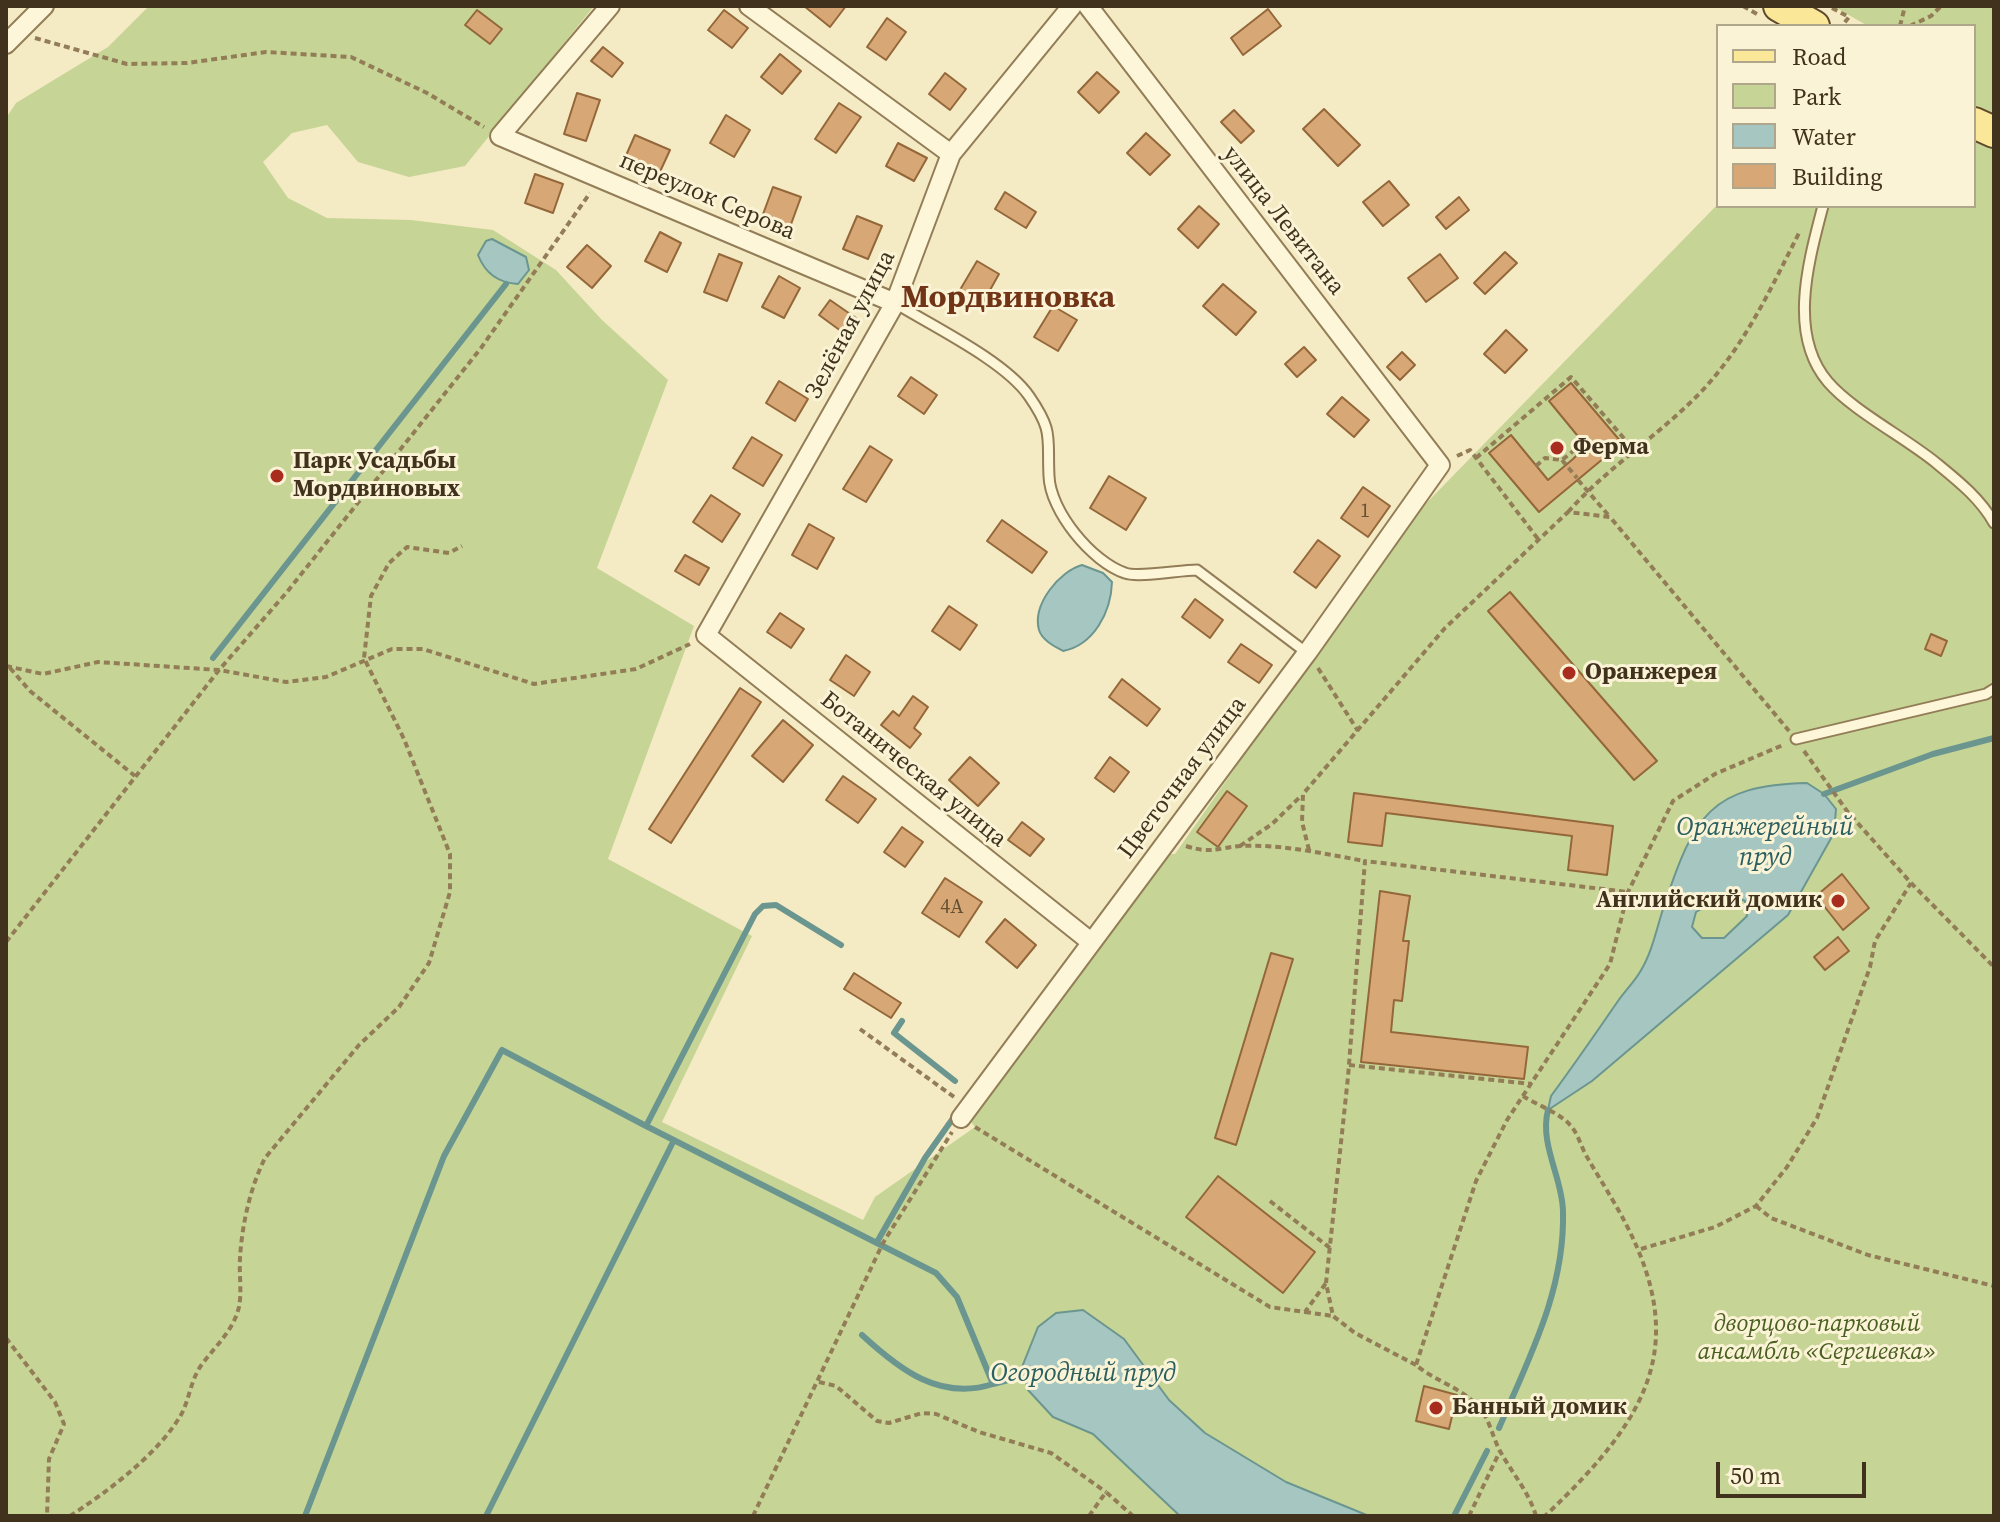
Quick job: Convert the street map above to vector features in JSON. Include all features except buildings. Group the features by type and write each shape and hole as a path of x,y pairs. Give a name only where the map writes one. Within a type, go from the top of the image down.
{"main road":[{"path":"1779,6 1810,24"}],"street":[{"path":"13,39 44,6"},
{"path":"500,136 610,6"},
{"path":"749,6 951,154"},
{"name":"Зелёная улица","path":"706,635 895,303 951,154 1072,6"},
{"name":"улица Левитана","path":"1088,6 1440,465"},
{"name":"переулок Серова","path":"500,136 895,303"},
{"name":"Цветочная улица","path":"965,1113 1309,655 1440,465"},
{"name":"Ботаническая улица","path":"706,635 1091,942"}],"lane":[{"path":"1823,208 1808,270 1805,304 1808,346 1828,382 1958,481 1987,510 1994,523"},
{"path":"895,303 987,359 1027,393 1047,426 1051,454 1048,478 1058,507 1082,545 1126,574 1197,570 1309,655"},
{"path":"1796,739 1986,694 1994,689"}],"path":[{"path":"1829,6 1849,17 1844,24"},
{"path":"1914,24 1931,16 1941,6"},
{"path":"13,39 127,64 187,63 266,52 351,57 427,93 500,136"},
{"path":"6,942 219,670 287,592 481,348 600,178"},
{"path":"1240,846 1272,824 1303,794 1445,628 1568,512 1587,490 1695,398 1736,352 1802,228"},
{"path":"1476,458 1571,377 1634,450"},
{"path":"1562,460 1577,448 1575,441 1580,438"},
{"path":"1440,465 1470,450 1538,540"},
{"path":"1536,466 1545,458 1562,460 1796,739 1847,811 1911,883 1994,967"},
{"path":"1568,512 1610,517"},
{"path":"70,1516 108,1492 162,1439 182,1413 202,1364 232,1327 240,1304 240,1255 255,1179 265,1158 359,1045 399,1007 435,949 450,892 450,854 404,739 364,658 371,596 389,563 407,547 449,553 462,546"},
{"path":"8,667 43,674 98,662 219,670 286,682 326,677 364,658 392,649 423,649 534,684 595,678 636,669 706,635"},
{"path":"1309,655 1358,731"},
{"path":"8,667 30,691 135,776"},
{"path":"1416,1365 1476,1181 1523,1096 1610,964 1628,892 1673,801 1715,774 1796,739"},
{"path":"1303,794 1302,822 1309,850"},
{"path":"1168,840 1208,853 1240,846 1309,850 1365,861 1628,892"},
{"path":"1333,1316 1326,1283 1349,1065 1365,861"},
{"path":"1641,1249 1715,1227 1756,1206 1787,1167 1817,1118 1870,967 1875,941 1911,883"},
{"path":"860,1029 965,1113 1270,1307 1333,1316 1355,1333 1416,1365 1434,1380 1459,1391 1482,1411 1500,1451 1532,1501 1536,1516"},
{"path":"1349,1065 1532,1084"},
{"path":"1523,1096 1570,1124 1641,1249 1656,1316 1657,1348 1649,1381 1625,1426 1583,1480 1545,1516"},
{"path":"753,1516 882,1246 965,1113"},
{"path":"1270,1201 1330,1248"},
{"path":"1756,1206 1771,1218 1868,1255 1994,1286"},
{"path":"1305,1312 1326,1283"},
{"path":"6,1338 55,1402 64,1424 49,1459 47,1516"},
{"path":"819,1382 836,1386 877,1421 889,1423 922,1413 936,1414 979,1432 1051,1453 1106,1492 1133,1516"},
{"path":"1469,1516 1500,1451"},
{"path":"1089,1516 1106,1492"}],"green space":[{"name":"дворцово-парковый ансамбль «Сергиевка»","path":"149,6 594,6 465,166 409,177 358,162 327,125 292,133 263,162 288,198 327,218 411,220 493,230 556,270 602,320 668,380 597,568 694,626 608,859 752,936 662,1122 863,1220 875,1197 975,1127 971,1122 1170,854 1175,854 1405,525 1716,206 1976,208 1976,24 1864,24 1833,6 1994,6 1994,1516 6,1516 6,118 16,103 108,47"}],"water":[{"path":"492,239 526,257 529,270 518,284 494,276 481,261 478,255 486,241"},
{"path":"1082,565 1103,573 1112,582 1111,593 1099,626 1084,642 1063,651 1041,634 1038,620 1040,610 1057,581"},
{"name":"Оранжерейный пруд","path":"1807,783 1824,794 1836,809 1834,833 1788,915 1592,1081 1548,1110 1551,1096 1638,976 1652,947 1675,873 1697,827 1711,811 1728,799 1748,790","holes":["1728,894 1745,901 1747,916 1724,938 1702,938 1692,927 1696,912"]},
{"name":"Огородный пруд","path":"1083,1310 1124,1339 1169,1400 1205,1433 1286,1482 1369,1516 1180,1516 1093,1434 1053,1417 1028,1390 1022,1367 1038,1327 1056,1313"}],"waterway":[{"path":"213,658 506,284"},
{"path":"1824,794 1933,754 1994,738"},
{"path":"841,945 776,905 763,906 755,914 646,1126 936,1273 957,1297 993,1384 1024,1376"},
{"path":"902,1021 894,1033 955,1081"},
{"path":"305,1516 444,1156 502,1050 646,1126"},
{"path":"1499,1428 1543,1323 1558,1269 1563,1212 1547,1136 1548,1110"},
{"path":"877,1242 925,1158 956,1114"},
{"path":"486,1516 674,1140"},
{"path":"862,1335 906,1370 938,1385 974,1388 993,1384"},
{"path":"1454,1516 1487,1451"}],"place":[{"name":"Ферма","path":"1557,448"},
{"name":"Парк Усадьбы Мордвиновых","path":"277,476"},
{"name":"Оранжерея","path":"1569,673"},
{"name":"Английский домик","path":"1838,901"},
{"name":"Банный домик","path":"1436,1408"}],"district":[{"name":"Мордвиновка","path":"1008,299"}]}
